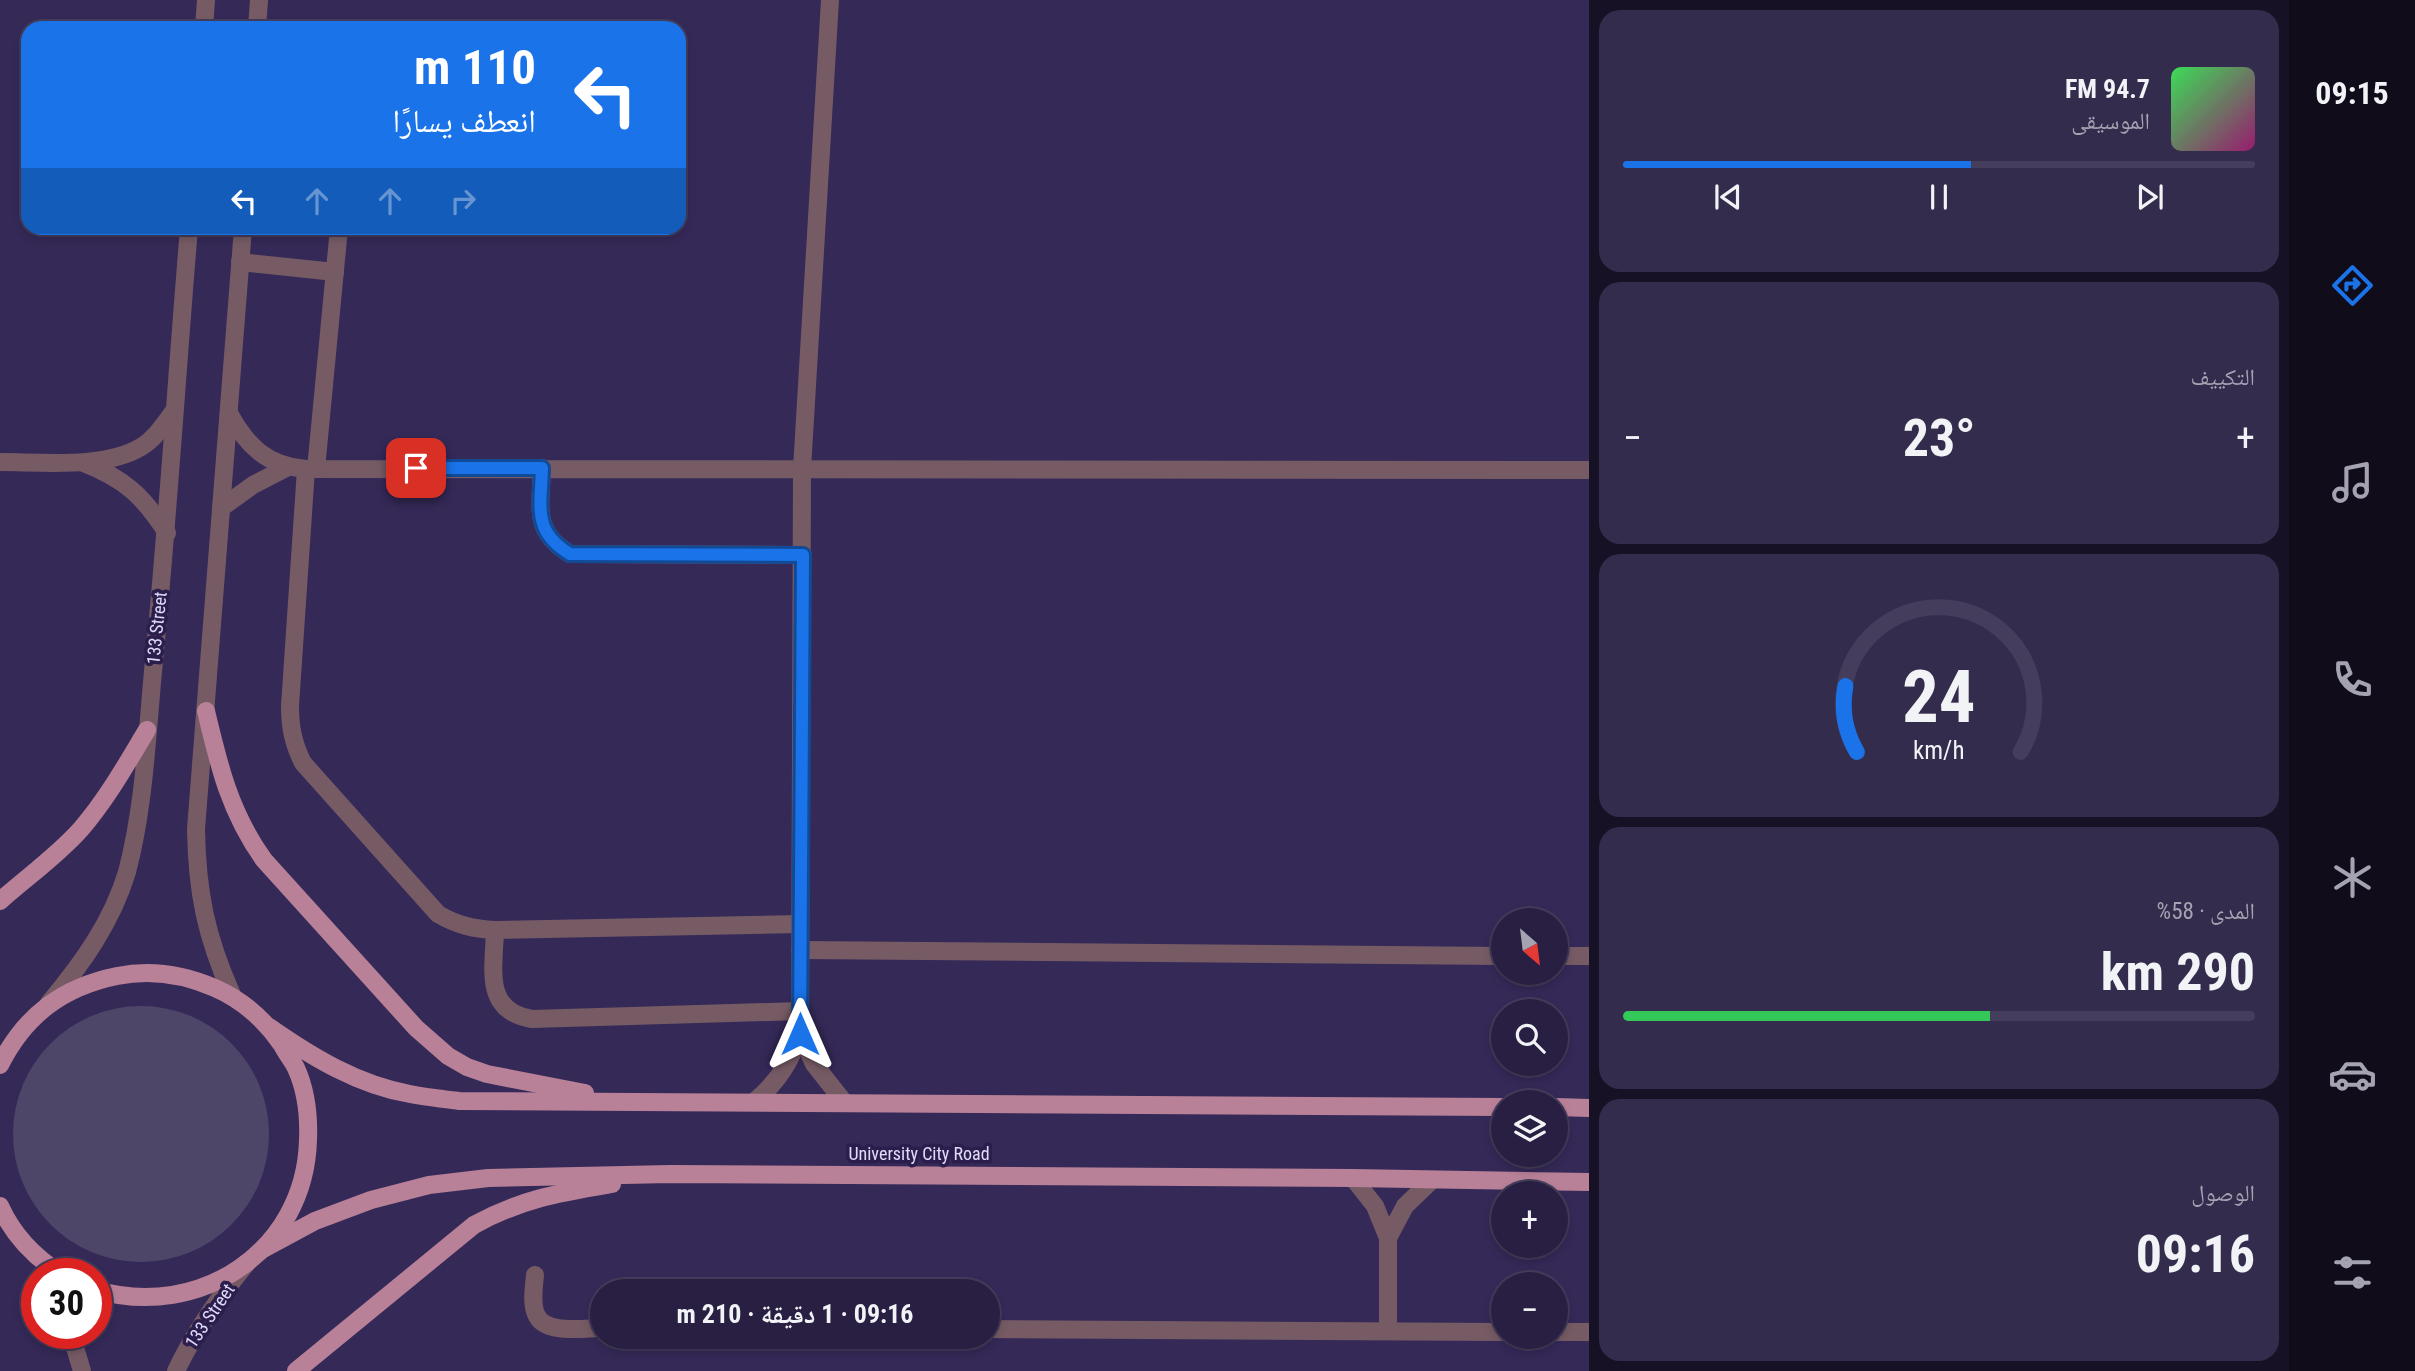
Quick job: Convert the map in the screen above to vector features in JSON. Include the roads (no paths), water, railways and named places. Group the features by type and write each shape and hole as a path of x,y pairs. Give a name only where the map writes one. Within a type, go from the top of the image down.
{"main road":[{"path":"206,710 221,773 238,819 250,840 273,870 431,1043 467,1067 486,1074 627,1101"},
{"path":"0,901 81,829 109,792 147,730"},
{"path":"0,1065 6,1043 47,1005 90,981 138,971 187,976 232,995 270,1027 312,1056 346,1073 408,1094 459,1101 1491,1107"},
{"path":"112,1294 166,1297 209,1286 248,1263 263,1249 292,1210 308,1164 309,1115 296,1068 270,1027"},
{"path":"1568,1107 1589,1108"},
{"path":"296,1371 474,1225 525,1201 670,1174"},
{"name":"University City Road","path":"263,1249 315,1222 371,1200 429,1185 488,1178 670,1174 1589,1182"},
{"path":"0,1206 4,1223 35,1258"}],"street":[{"path":"204,21 206,0"},
{"path":"258,21 260,0"},
{"path":"755,1101 768,1091 784,1070 800,1034 802,468 830,0"},
{"name":"133 Street","path":"47,1005 81,965 107,921 126,873 137,823 167,533 187,235"},
{"path":"232,995 212,946 203,915 197,872 196,829 242,235"},
{"path":"338,235 335,272 303,468 290,706 294,745 303,763 438,914 456,924 495,930 800,924"},
{"path":"240,262 335,272"},
{"path":"0,462 81,462 112,458 139,448 151,440 174,411"},
{"path":"229,413 252,447 269,459 303,468 1589,470"},
{"path":"81,462 108,472 124,482 151,508 167,533"},
{"path":"221,508 253,485 303,468"},
{"path":"542,468 543,527 553,544 570,554 803,555"},
{"path":"495,930 496,996 504,1009 517,1017 532,1019 800,1011"},
{"path":"800,950 1491,956"},
{"path":"1568,956 1589,957"},
{"path":"800,1034 814,1064 844,1102"},
{"path":"1353,1178 1375,1206 1388,1238 1388,1331"},
{"path":"1388,1238 1405,1206 1432,1180"},
{"name":"133 Street","path":"176,1371 189,1344 216,1302 248,1263"},
{"path":"535,1275 534,1302 539,1320 547,1326 557,1328 590,1328"},
{"path":"1000,1329 1491,1332"},
{"path":"1568,1332 1589,1332"},
{"path":"75,1349 82,1371"}]}
